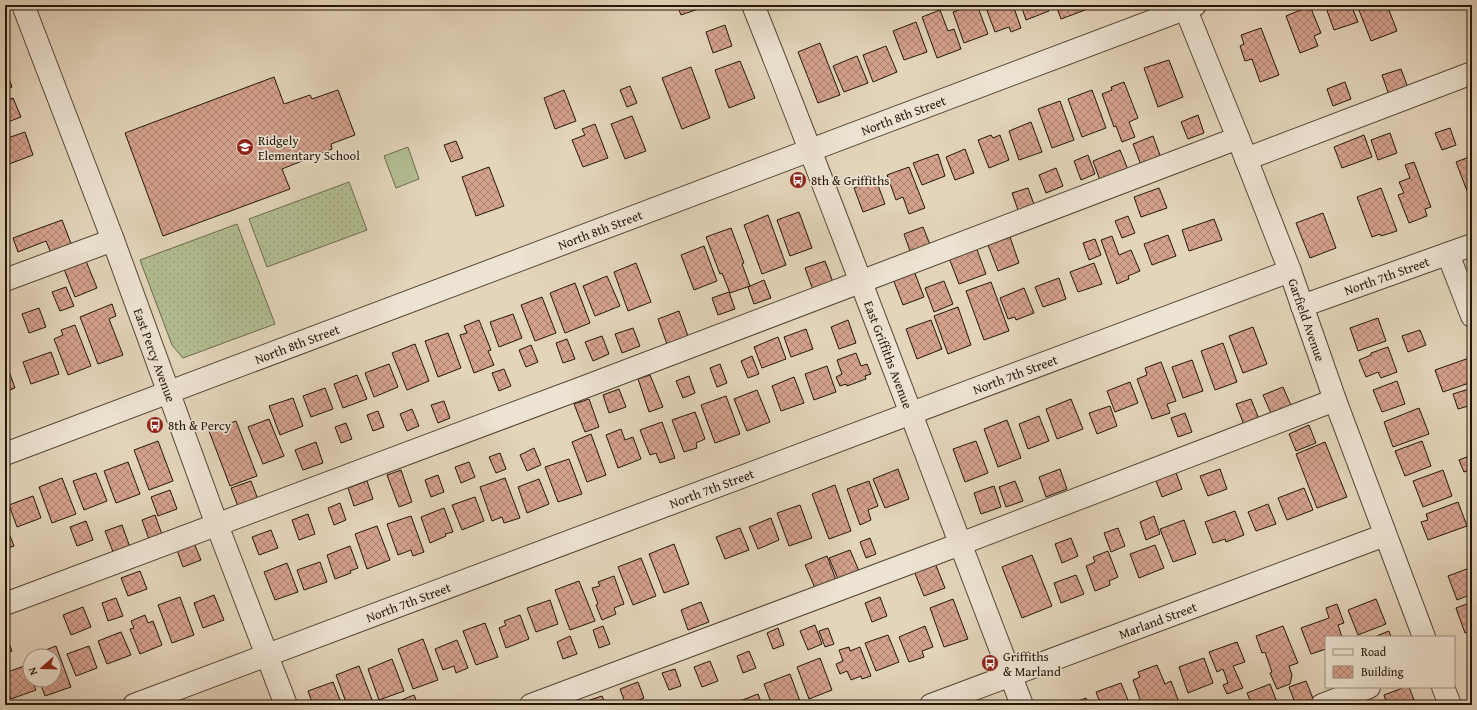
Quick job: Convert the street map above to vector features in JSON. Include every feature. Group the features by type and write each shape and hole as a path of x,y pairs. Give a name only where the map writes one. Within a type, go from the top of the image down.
{"street":[{"name":"East Percy Avenue","path":"23,5 113,240 217,525 286,705"},
{"name":"East Griffiths Avenue","path":"753,5 811,149 910,414 1022,705"},
{"name":"North 8th Street","path":"5,454 1188,6"},
{"name":"Garfield Avenue","path":"1188,6 1290,271 1335,400 1424,636"},
{"path":"1246,159 1472,73"},
{"path":"5,604 587,386 861,280 1238,138"},
{"path":"5,280 113,240"},
{"name":"North 7th Street","path":"1302,306 1472,245"},
{"path":"1448,254 1472,316"},
{"name":"North 7th Street","path":"134,705 1290,271"},
{"path":"531,705 960,544 1335,400"},
{"name":"Marland Street","path":"931,705 1385,535"},
{"path":"1322,705 1366,688"},
{"path":"1443,688 1450,705"}],"green space":[{"path":"408,147 419,179 396,188 384,156"},
{"path":"349,182 367,230 267,267 249,219"},
{"path":"237,224 275,324 183,358 172,345 140,260"}],"building":[{"path":"677,5 706,5 707,6 681,15"},
{"path":"977,5 988,34 964,43 953,12"},
{"path":"985,5 1013,5 1021,28 1011,32 1009,27 995,32"},
{"path":"1021,5 1047,5 1049,11 1026,20"},
{"path":"1056,5 1083,5 1085,10 1061,19"},
{"path":"1325,5 1351,5 1358,22 1334,30"},
{"path":"1357,5 1387,5 1397,31 1371,41"},
{"path":"1310,6 1321,33 1314,36 1318,46 1300,53 1286,16"},
{"path":"940,10 948,31 954,29 961,49 937,58 922,17"},
{"path":"916,22 927,52 904,60 893,31"},
{"path":"725,25 732,46 713,53 706,32"},
{"path":"1261,28 1279,75 1260,82 1252,59 1245,61 1240,46 1244,44 1241,35"},
{"path":"820,43 840,95 818,103 798,52"},
{"path":"886,46 897,72 873,82 863,55"},
{"path":"857,56 868,83 844,92 833,66"},
{"path":"1169,60 1183,97 1158,107 1144,68"},
{"path":"740,61 755,98 729,108 715,70"},
{"path":"691,67 710,118 682,129 662,78"},
{"path":"5,68 12,87 5,89"},
{"path":"1401,69 1408,88 1389,95 1382,75"},
{"path":"274,77 284,104 310,95 312,99 338,90 355,135 331,144 332,149 282,169 290,189 163,236 125,133"},
{"path":"1124,82 1138,118 1129,122 1135,137 1122,142 1116,126 1114,127 1102,94 1112,90 1111,87"},
{"path":"1345,82 1351,99 1333,106 1327,89"},
{"path":"630,86 637,103 627,107 620,90"},
{"path":"564,90 576,121 555,129 544,98"},
{"path":"1092,90 1106,128 1082,137 1068,99"},
{"path":"13,98 21,117 5,123 5,101"},
{"path":"1060,101 1074,140 1052,148 1038,109"},
{"path":"1198,115 1204,133 1188,139 1181,122"},
{"path":"632,116 646,151 625,159 611,124"},
{"path":"1031,122 1042,152 1019,160 1009,131"},
{"path":"595,124 608,158 583,167 572,140 585,135 582,129"},
{"path":"1450,128 1456,145 1442,150 1435,133"},
{"path":"25,132 33,155 9,164 5,154 5,139"},
{"path":"1390,133 1397,153 1378,160 1371,140"},
{"path":"991,135 993,138 1000,135 1009,160 989,168 978,140"},
{"path":"1364,135 1372,157 1342,168 1334,147"},
{"path":"1153,136 1161,158 1141,165 1133,144"},
{"path":"456,141 463,158 451,162 444,145"},
{"path":"965,149 974,173 955,180 946,157"},
{"path":"1120,150 1129,172 1101,183 1093,161"},
{"path":"938,154 945,176 922,185 913,163"},
{"path":"1088,155 1095,174 1081,180 1074,161"},
{"path":"1469,157 1472,162 1472,204 1456,162"},
{"path":"1414,162 1431,207 1425,209 1427,216 1409,223 1398,195 1404,193 1399,182 1410,178 1405,165"},
{"path":"489,167 504,206 476,216 462,177"},
{"path":"909,167 925,208 909,214 903,197 896,200 887,175"},
{"path":"1056,168 1063,186 1046,193 1039,175"},
{"path":"876,180 885,204 863,212 854,188"},
{"path":"1028,188 1035,207 1019,213 1012,193"},
{"path":"1159,188 1167,208 1141,217 1134,197"},
{"path":"1381,188 1397,231 1372,237 1357,197"},
{"path":"799,212 812,248 790,256 777,220"},
{"path":"1323,213 1336,248 1310,258 1296,223"},
{"path":"768,215 786,265 762,274 744,225"},
{"path":"1128,216 1135,233 1122,238 1115,221"},
{"path":"1214,219 1222,240 1189,251 1182,230"},
{"path":"62,220 72,246 51,253 46,241 18,252 13,238"},
{"path":"923,227 931,247 911,254 904,234"},
{"path":"731,228 744,263 742,264 750,286 730,293 722,273 720,274 706,237"},
{"path":"1168,235 1176,256 1152,265 1144,244"},
{"path":"1112,236 1119,255 1131,250 1140,271 1128,276 1129,279 1117,284 1101,240"},
{"path":"1010,237 1019,263 998,271 988,245"},
{"path":"1095,239 1101,255 1089,260 1083,243"},
{"path":"704,246 717,281 694,290 681,255"},
{"path":"976,247 986,274 959,284 949,258"},
{"path":"86,261 97,288 75,297 64,269"},
{"path":"825,261 833,282 813,290 805,268"},
{"path":"636,263 651,302 628,311 614,272"},
{"path":"1094,263 1102,284 1078,292 1070,272"},
{"path":"914,271 924,297 903,305 893,279"},
{"path":"607,276 620,306 595,316 583,286"},
{"path":"1059,278 1066,299 1043,307 1035,287"},
{"path":"764,280 771,298 754,304 748,287"},
{"path":"944,281 953,304 934,312 925,288"},
{"path":"991,282 1009,331 984,340 966,291"},
{"path":"575,283 590,323 565,333 550,293"},
{"path":"66,287 74,306 60,311 52,292"},
{"path":"1024,288 1034,313 1016,320 1015,317 1008,319 1000,298"},
{"path":"729,292 735,309 718,315 712,298"},
{"path":"542,297 556,333 535,341 521,305"},
{"path":"112,304 116,316 109,319 123,355 98,364 80,317"},
{"path":"958,307 971,345 948,354 934,316"},
{"path":"39,308 46,327 29,333 22,314"},
{"path":"679,311 689,339 668,347 658,319"},
{"path":"513,314 522,338 499,347 490,322"},
{"path":"1378,318 1386,341 1358,351 1350,328"},
{"path":"479,320 491,350 488,351 494,365 474,373 460,335 467,333 464,326"},
{"path":"848,320 856,343 839,349 831,327"},
{"path":"931,320 942,349 917,359 906,329"},
{"path":"75,325 91,366 68,375 54,339 63,335 61,330"},
{"path":"1253,327 1267,364 1243,373 1229,336"},
{"path":"633,328 640,346 622,353 615,334"},
{"path":"806,329 813,349 791,357 784,337"},
{"path":"1420,330 1426,345 1408,352 1402,336"},
{"path":"448,333 461,368 438,377 425,341"},
{"path":"602,336 609,354 593,361 585,342"},
{"path":"778,337 786,359 762,368 754,347"},
{"path":"567,339 575,359 563,363 556,343"},
{"path":"1223,343 1237,382 1215,390 1201,351"},
{"path":"415,344 429,381 407,390 392,353"},
{"path":"531,345 538,362 526,367 519,350"},
{"path":"1388,347 1397,372 1381,378 1378,372 1366,377 1359,360 1371,355 1371,353"},
{"path":"51,352 59,374 31,384 23,362"},
{"path":"856,353 861,366 867,364 871,374 865,376 866,379 847,386 846,384 840,386 836,377 842,374 837,360"},
{"path":"752,356 759,374 748,378 741,361"},
{"path":"1469,358 1472,367 1472,382 1443,392 1435,370"},
{"path":"5,360 15,388 5,392"},
{"path":"1192,360 1203,391 1183,398 1172,367"},
{"path":"1161,362 1176,401 1167,404 1170,413 1152,419 1137,379 1147,375 1145,368"},
{"path":"389,364 398,387 374,397 365,373"},
{"path":"720,364 727,383 717,387 710,368"},
{"path":"827,366 836,392 814,400 805,374"},
{"path":"504,369 511,386 499,391 492,373"},
{"path":"357,375 367,399 343,408 334,384"},
{"path":"650,375 663,407 649,412 638,379"},
{"path":"689,376 695,393 683,398 676,381"},
{"path":"794,377 804,403 781,411 772,386"},
{"path":"1397,381 1405,404 1382,412 1373,390"},
{"path":"1130,382 1138,403 1115,412 1107,391"},
{"path":"1283,387 1293,410 1273,418 1263,395"},
{"path":"325,388 333,409 311,417 303,396"},
{"path":"1472,388 1472,405 1458,409 1453,394"},
{"path":"619,389 626,407 609,413 603,395"},
{"path":"757,390 770,422 747,431 734,399"},
{"path":"726,396 740,434 715,443 701,405"},
{"path":"293,398 303,426 280,435 269,406"},
{"path":"589,399 599,427 585,432 574,404"},
{"path":"1071,399 1083,429 1057,439 1046,409"},
{"path":"1251,399 1259,419 1244,425 1236,404"},
{"path":"444,401 450,418 438,423 431,405"},
{"path":"1110,406 1117,426 1097,434 1089,413"},
{"path":"1419,408 1429,434 1393,447 1384,422"},
{"path":"412,409 419,426 407,431 400,414"},
{"path":"378,411 384,427 373,431 367,415"},
{"path":"695,412 705,439 696,443 697,448 684,452 672,420"},
{"path":"1185,413 1192,432 1178,437 1171,418"},
{"path":"1039,416 1049,441 1028,449 1019,424"},
{"path":"269,419 284,456 263,464 248,427"},
{"path":"1007,420 1021,458 998,467 984,429"},
{"path":"236,421 257,476 230,486 209,431"},
{"path":"662,422 675,458 660,463 656,453 650,455 640,430"},
{"path":"346,423 352,439 341,443 335,427"},
{"path":"1309,425 1316,443 1296,451 1289,434"},
{"path":"621,429 625,440 633,437 641,459 618,468 606,435"},
{"path":"591,434 606,475 587,482 572,442"},
{"path":"158,441 173,481 149,490 134,450"},
{"path":"976,441 988,473 965,482 953,449"},
{"path":"1422,441 1431,466 1405,476 1395,451"},
{"path":"316,442 323,463 303,470 295,450"},
{"path":"1325,442 1347,497 1317,508 1296,454"},
{"path":"534,448 541,465 527,471 520,455"},
{"path":"500,453 506,469 496,473 489,457"},
{"path":"1472,455 1472,469 1464,472 1459,460"},
{"path":"569,459 582,494 558,502 545,467"},
{"path":"128,462 140,494 116,503 104,471"},
{"path":"469,462 475,477 461,483 455,467"},
{"path":"898,469 909,499 885,508 873,479"},
{"path":"1060,469 1067,489 1046,497 1039,477"},
{"path":"1220,469 1227,489 1208,496 1200,476"},
{"path":"401,470 412,502 399,507 387,475"},
{"path":"1175,470 1182,489 1162,497 1155,478"},
{"path":"1443,470 1452,496 1423,507 1413,481"},
{"path":"96,473 107,501 84,510 73,481"},
{"path":"438,475 444,492 431,497 425,480"},
{"path":"62,478 76,514 52,523 39,487"},
{"path":"505,478 520,518 504,523 502,517 492,521 480,487"},
{"path":"539,479 549,504 527,513 518,487"},
{"path":"251,481 259,502 239,509 231,488"},
{"path":"367,481 373,499 354,506 348,488"},
{"path":"869,481 878,506 868,510 871,520 860,525 847,489"},
{"path":"1015,481 1023,501 1006,507 999,487"},
{"path":"835,485 851,531 829,539 812,494"},
{"path":"994,486 1001,507 981,514 974,493"},
{"path":"1304,488 1313,510 1287,520 1278,498"},
{"path":"170,490 177,509 158,516 151,497"},
{"path":"33,496 41,518 17,527 9,505"},
{"path":"475,497 484,521 462,530 452,505"},
{"path":"1458,502 1467,526 1428,540 1421,522 1428,520 1426,514"},
{"path":"340,503 346,520 334,525 328,508"},
{"path":"1268,504 1276,524 1256,531 1248,512"},
{"path":"800,505 812,538 789,546 777,513"},
{"path":"444,508 453,532 445,534 446,536 430,543 421,517"},
{"path":"1235,511 1244,535 1226,542 1225,539 1213,543 1205,522"},
{"path":"308,514 315,534 299,540 292,520"},
{"path":"155,515 163,537 150,542 142,520"},
{"path":"411,516 424,552 413,556 411,550 398,555 387,524"},
{"path":"1154,516 1160,534 1146,540 1140,522"},
{"path":"771,518 779,540 758,549 749,527"},
{"path":"1184,520 1196,554 1173,562 1160,529"},
{"path":"86,521 93,540 77,546 70,527"},
{"path":"5,523 14,546 5,549"},
{"path":"122,525 131,550 115,557 105,531"},
{"path":"377,526 390,560 367,569 355,534"},
{"path":"740,528 749,550 725,559 716,537"},
{"path":"1118,528 1125,546 1111,552 1104,533"},
{"path":"271,530 278,548 259,555 252,537"},
{"path":"870,538 876,554 866,558 860,542"},
{"path":"1071,538 1078,556 1062,563 1055,544"},
{"path":"194,543 201,560 183,567 177,550"},
{"path":"674,544 689,584 664,593 649,554"},
{"path":"1155,545 1164,568 1139,578 1130,554"},
{"path":"350,546 358,568 350,571 351,573 335,579 327,555"},
{"path":"850,550 859,571 838,579 829,558"},
{"path":"1108,551 1118,577 1109,581 1110,585 1095,591 1086,566 1095,562 1093,557"},
{"path":"1032,555 1052,606 1022,618 1002,567"},
{"path":"827,556 836,580 815,588 805,565"},
{"path":"641,558 656,596 633,605 618,567"},
{"path":"320,562 327,582 304,590 297,570"},
{"path":"287,563 298,592 275,600 264,572"},
{"path":"935,563 945,588 924,596 914,571"},
{"path":"1472,567 1472,594 1457,600 1448,576"},
{"path":"140,571 147,589 128,596 121,578"},
{"path":"1076,575 1084,594 1061,603 1054,583"},
{"path":"614,576 624,604 614,608 616,614 602,620 596,605 598,604 592,588 600,586 598,582"},
{"path":"579,581 595,621 570,630 555,590"},
{"path":"214,595 224,620 203,628 194,603"},
{"path":"180,597 194,635 172,643 158,605"},
{"path":"880,597 887,616 872,622 865,603"},
{"path":"116,598 123,616 108,621 102,603"},
{"path":"953,599 968,639 944,647 930,608"},
{"path":"1376,599 1386,624 1358,635 1348,610"},
{"path":"550,600 558,624 536,632 527,608"},
{"path":"701,602 709,622 688,630 681,610"},
{"path":"1472,602 1472,631 1465,633 1456,608"},
{"path":"1337,604 1344,623 1338,625 1342,636 1325,636 1325,649 1311,654 1301,628 1329,618 1326,608"},
{"path":"83,607 91,627 71,635 63,615"},
{"path":"145,615 148,623 153,621 162,645 140,654 130,629 134,628 131,621"},
{"path":"520,615 529,639 506,648 499,628 506,625 504,621"},
{"path":"485,623 498,657 476,665 463,631"},
{"path":"815,625 822,644 808,650 800,631"},
{"path":"603,626 610,644 599,648 593,630"},
{"path":"925,626 933,647 922,651 924,657 909,662 899,637"},
{"path":"1283,626 1298,663 1289,666 1292,675 1290,684 1277,689 1270,673 1272,672 1265,652 1262,653 1256,636"},
{"path":"778,628 784,645 773,649 767,633"},
{"path":"828,628 834,644 825,647 819,631"},
{"path":"1389,631 1391,636 1376,636"},
{"path":"121,632 131,655 107,664 98,641"},
{"path":"5,633 12,651 5,653"},
{"path":"888,635 899,662 876,671 865,643"},
{"path":"570,636 577,654 563,659 557,642"},
{"path":"423,639 438,680 413,689 398,649"},
{"path":"457,640 468,668 456,673 454,666 443,670 435,649"},
{"path":"1237,642 1245,662 1233,666 1243,688 1227,694 1223,685 1228,683 1223,669 1217,672 1209,652"},
{"path":"89,646 97,668 76,676 67,654"},
{"path":"849,647 850,651 860,647 871,676 862,679 861,676 851,680 847,671 840,674 836,664 843,661 839,650"},
{"path":"749,651 756,668 743,673 737,656"},
{"path":"820,658 832,690 809,699 797,667"},
{"path":"1204,658 1213,683 1188,693 1179,667"},
{"path":"392,659 404,691 379,700 368,669"},
{"path":"710,661 718,681 702,687 694,667"},
{"path":"62,662 71,687 45,696 42,688 62,688"},
{"path":"1157,665 1165,684 1171,681 1180,705 1142,705 1133,680 1140,677 1138,672"},
{"path":"359,666 374,705 347,705 336,675"},
{"path":"22,667 22,688 35,688 36,690 11,699 5,683 5,673"},
{"path":"675,669 681,686 669,690 662,673"},
{"path":"790,674 801,704 772,705 764,684"},
{"path":"1306,681 1314,701 1304,705 1296,705 1289,687"},
{"path":"333,682 342,705 313,705 308,691"},
{"path":"638,682 644,698 626,705 620,689"},
{"path":"1121,683 1130,705 1101,705 1096,692"},
{"path":"1270,684 1278,705 1252,705 1247,693"},
{"path":"1402,688 1409,688 1416,705 1387,705 1384,695"},
{"path":"758,694 762,705 732,705 732,704"},
{"path":"414,695 418,705 401,705 399,701"},
{"path":"602,696 606,705 589,705 587,701"},
{"path":"1086,698 1089,705 1067,705"}],"place":[{"name":"Ridgely Elementary School","path":"245,147"},
{"name":"8th & Griffiths","path":"798,180"},
{"name":"8th & Percy","path":"155,425"},
{"name":"Griffiths & Marland","path":"990,663"}]}
